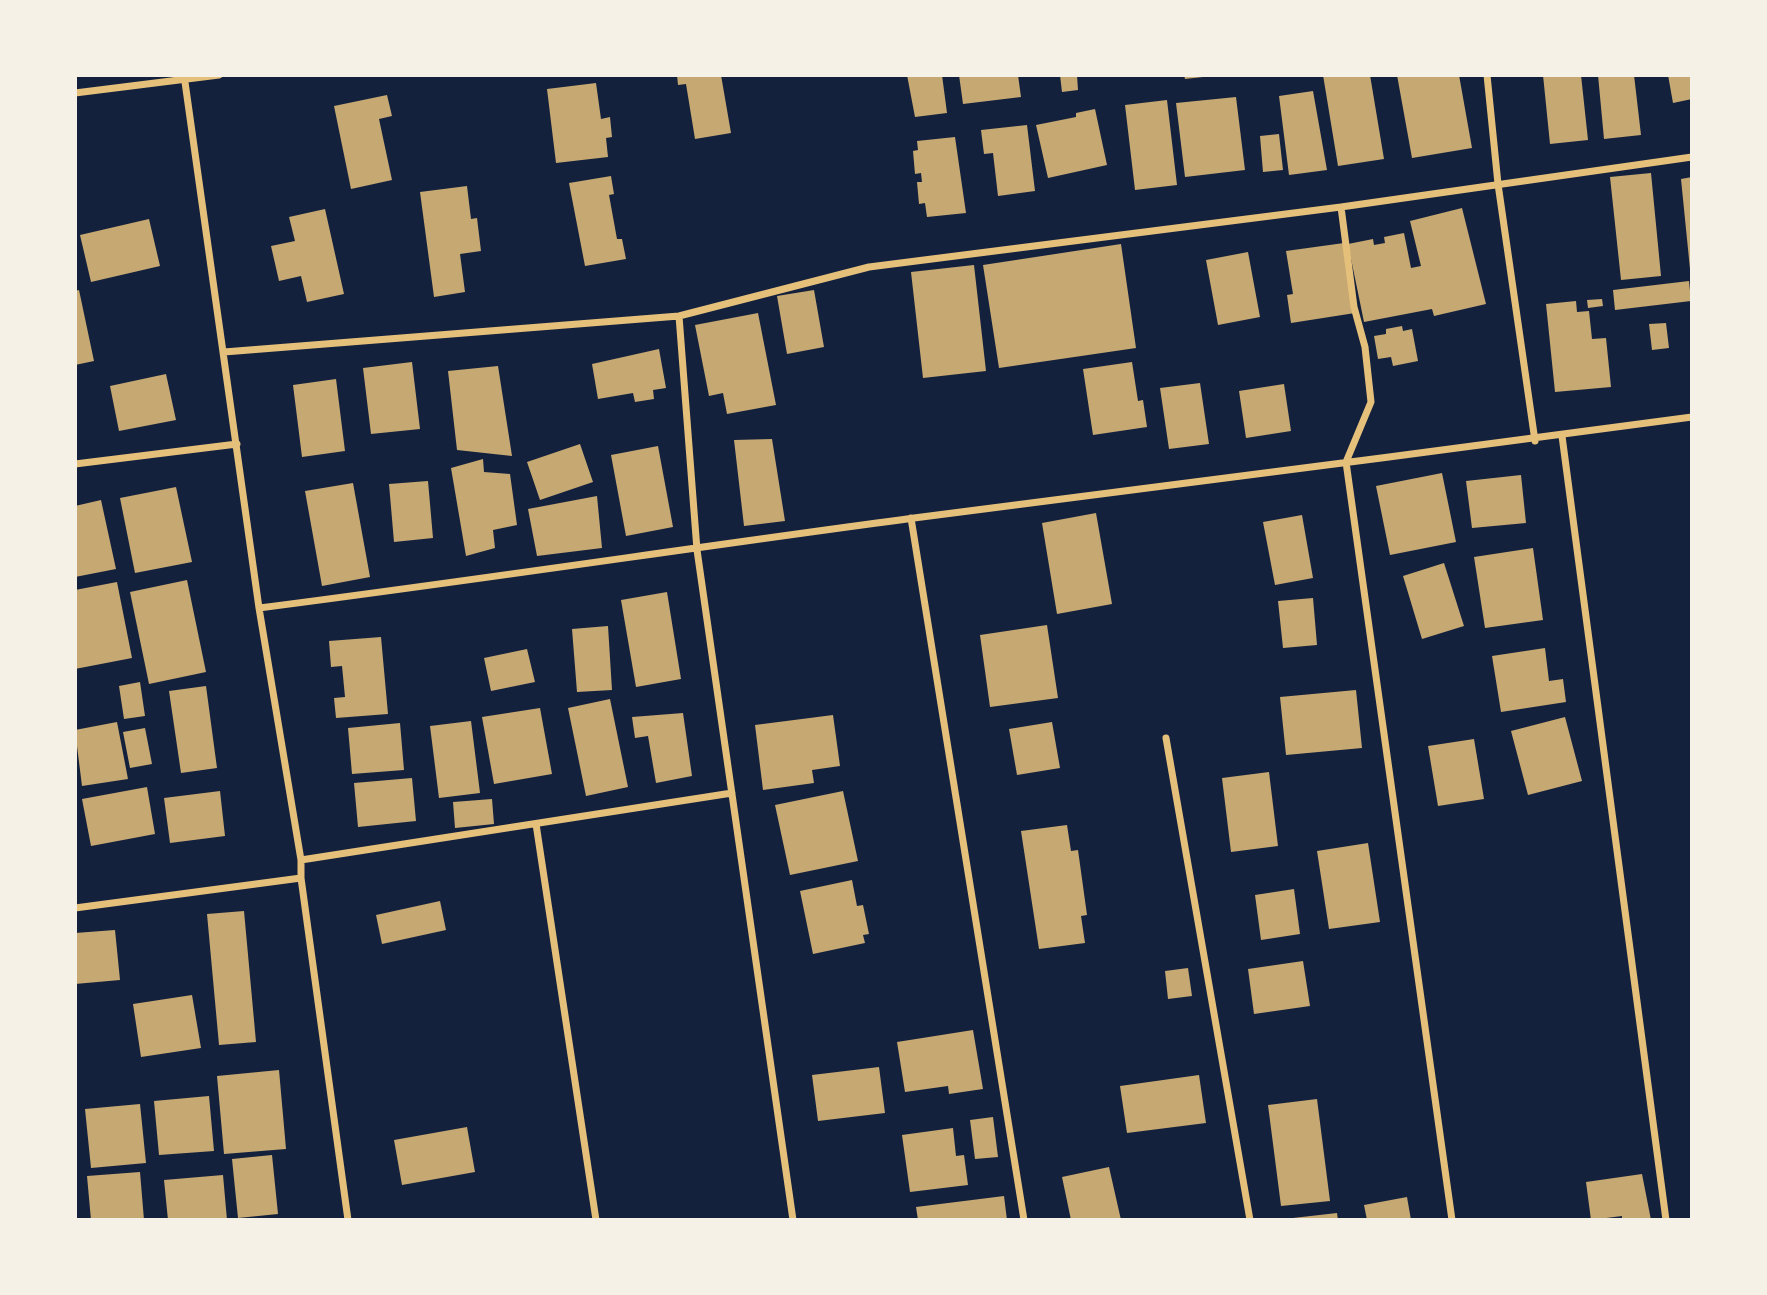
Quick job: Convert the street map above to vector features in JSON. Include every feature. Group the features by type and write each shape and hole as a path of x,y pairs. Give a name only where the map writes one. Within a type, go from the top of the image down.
{"street":[{"path":"75,93 219,75"},
{"path":"1487,75 1498,184 1535,441"},
{"path":"184,78 259,608 301,860 301,878 348,1220"},
{"path":"224,352 679,316 869,267 1341,207 1692,157"},
{"path":"1341,207 1371,402 1346,462 1452,1220"},
{"path":"679,316 697,550 793,1220"},
{"path":"259,608 697,550 911,518 1346,462 1535,441 1692,417"},
{"path":"1562,436 1667,1220"},
{"path":"75,464 237,444"},
{"path":"911,518 1024,1220"},
{"path":"1166,738 1250,1220"},
{"path":"301,860 732,793"},
{"path":"536,824 596,1220"},
{"path":"75,908 301,878"}],"building":[{"path":"677,75 721,75 731,133 695,139 686,84 678,85"},
{"path":"907,75 942,75 947,113 915,117"},
{"path":"959,75 1018,75 1021,97 963,104"},
{"path":"1060,75 1077,75 1078,90 1062,92"},
{"path":"1184,75 1203,75 1203,77 1185,79"},
{"path":"1323,75 1370,75 1384,159 1338,166"},
{"path":"1397,75 1459,75 1472,148 1412,158"},
{"path":"1543,75 1581,75 1588,140 1550,144"},
{"path":"1598,75 1634,75 1641,135 1604,139"},
{"path":"1668,75 1692,75 1692,99 1673,103"},
{"path":"596,83 601,119 610,117 612,137 606,138 608,157 556,163 547,89"},
{"path":"1313,91 1327,170 1289,175 1279,96"},
{"path":"387,95 392,116 379,119 392,180 351,189 334,106"},
{"path":"1236,97 1245,170 1185,177 1176,103"},
{"path":"1167,100 1177,185 1135,190 1125,105"},
{"path":"1095,109 1107,165 1048,178 1036,125 1076,117 1076,113"},
{"path":"1027,125 1035,191 998,196 993,153 984,154 981,130"},
{"path":"1279,134 1283,170 1263,172 1260,136"},
{"path":"955,137 966,213 927,217 925,203 919,204 917,182 922,182 921,173 915,174 913,151 918,150 917,141"},
{"path":"1651,173 1661,276 1621,280 1610,177"},
{"path":"611,176 614,194 609,195 617,239 622,239 626,259 585,266 569,183"},
{"path":"1692,177 1692,269 1690,269 1681,179"},
{"path":"467,186 471,219 477,218 481,251 460,254 465,292 434,297 420,192"},
{"path":"1462,208 1486,304 1434,316 1432,309 1364,322 1348,244 1373,239 1374,245 1385,243 1384,237 1404,233 1411,268 1421,266 1410,221"},
{"path":"325,209 344,294 307,302 301,276 279,281 271,246 295,241 289,217"},
{"path":"149,219 160,266 91,282 80,235"},
{"path":"1344,243 1355,313 1291,323 1287,295 1293,294 1286,251"},
{"path":"1121,244 1136,348 999,368 983,265"},
{"path":"1248,252 1260,317 1218,325 1206,260"},
{"path":"974,265 986,371 923,378 911,272"},
{"path":"1689,281 1691,301 1615,310 1613,290"},
{"path":"79,290 94,361 75,365 75,291"},
{"path":"814,290 824,347 787,354 777,296"},
{"path":"1602,299 1603,306 1588,308 1587,300"},
{"path":"1576,301 1577,312 1589,311 1592,339 1606,338 1611,387 1555,392 1546,304"},
{"path":"758,313 776,405 727,414 723,393 709,396 695,325"},
{"path":"1666,323 1669,348 1652,350 1649,324"},
{"path":"1402,326 1403,331 1412,329 1418,361 1393,366 1391,357 1378,359 1374,336 1386,334 1386,329"},
{"path":"659,349 666,388 653,390 654,399 635,402 633,393 598,399 592,364"},
{"path":"412,362 420,429 371,434 363,368"},
{"path":"1132,362 1138,401 1143,400 1147,427 1093,435 1083,369"},
{"path":"498,366 512,456 457,450 448,371"},
{"path":"166,374 176,420 119,431 110,386"},
{"path":"336,379 345,451 302,457 293,385"},
{"path":"1200,383 1209,444 1169,449 1160,388"},
{"path":"1284,384 1291,431 1246,438 1239,391"},
{"path":"772,439 785,521 744,526 734,440"},
{"path":"580,444 593,482 540,500 527,462"},
{"path":"658,446 673,527 626,536 611,455"},
{"path":"483,459 484,472 510,474 517,525 493,530 495,548 466,556 451,468"},
{"path":"1442,473 1456,542 1390,555 1376,486"},
{"path":"1521,475 1526,523 1472,528 1466,481"},
{"path":"428,481 433,538 394,542 389,484"},
{"path":"353,483 370,577 322,586 305,491"},
{"path":"176,487 192,562 135,573 120,498"},
{"path":"597,496 602,548 537,556 528,509"},
{"path":"101,500 116,569 75,577 75,506"},
{"path":"1096,513 1112,604 1057,614 1042,523"},
{"path":"1302,515 1313,578 1275,585 1263,522"},
{"path":"1533,548 1543,620 1485,628 1474,557"},
{"path":"1444,563 1464,626 1422,639 1403,576"},
{"path":"187,580 206,672 149,684 130,592"},
{"path":"117,582 132,658 75,669 75,590"},
{"path":"667,592 681,679 636,687 621,600"},
{"path":"1313,598 1317,645 1283,648 1278,601"},
{"path":"1047,625 1058,698 990,707 980,635"},
{"path":"608,626 612,690 577,692 572,629"},
{"path":"381,637 388,714 336,718 334,698 345,697 342,666 331,667 329,641"},
{"path":"1545,648 1549,681 1563,679 1566,702 1501,712 1492,656"},
{"path":"527,649 535,682 491,691 484,658"},
{"path":"140,682 145,716 124,719 119,686"},
{"path":"206,686 217,768 181,773 169,691"},
{"path":"1356,690 1362,748 1286,755 1280,697"},
{"path":"610,699 628,787 586,796 568,708"},
{"path":"540,708 552,774 494,784 482,717"},
{"path":"683,713 692,776 656,783 648,736 635,738 632,717"},
{"path":"833,715 840,766 812,770 814,783 763,790 755,725"},
{"path":"1565,717 1582,781 1528,795 1511,731"},
{"path":"471,721 480,793 439,798 430,726"},
{"path":"117,722 128,779 82,786 75,730"},
{"path":"1052,722 1060,768 1017,775 1009,729"},
{"path":"400,723 404,770 352,774 348,728"},
{"path":"145,728 152,764 130,768 123,732"},
{"path":"1474,739 1484,799 1438,806 1428,746"},
{"path":"1269,772 1278,846 1231,852 1222,778"},
{"path":"412,778 416,821 358,827 354,783"},
{"path":"147,787 155,834 91,846 82,799"},
{"path":"220,791 225,836 170,843 164,798"},
{"path":"843,791 858,861 790,875 775,805"},
{"path":"492,799 494,824 455,828 453,802"},
{"path":"1067,825 1071,851 1078,850 1087,915 1081,916 1085,943 1039,949 1021,831"},
{"path":"1368,843 1380,922 1329,929 1317,851"},
{"path":"852,880 857,906 863,905 869,934 863,935 865,943 813,954 800,891"},
{"path":"1294,889 1300,934 1261,940 1255,895"},
{"path":"440,901 446,930 382,944 376,915"},
{"path":"244,911 256,1042 219,1045 207,914"},
{"path":"115,930 120,980 75,984 75,933"},
{"path":"1303,961 1310,1006 1254,1014 1248,969"},
{"path":"1188,968 1192,996 1168,999 1165,971"},
{"path":"192,995 201,1048 141,1057 133,1004"},
{"path":"973,1030 983,1089 949,1094 948,1086 905,1092 897,1042"},
{"path":"879,1067 885,1113 818,1121 812,1075"},
{"path":"279,1070 286,1149 224,1154 217,1076"},
{"path":"1199,1075 1206,1123 1127,1133 1120,1086"},
{"path":"209,1096 214,1151 159,1155 154,1101"},
{"path":"1317,1099 1330,1201 1281,1206 1268,1105"},
{"path":"140,1104 146,1163 91,1168 85,1109"},
{"path":"993,1117 998,1157 975,1159 970,1120"},
{"path":"467,1127 475,1172 402,1185 394,1140"},
{"path":"953,1128 956,1156 964,1155 968,1185 910,1192 902,1135"},
{"path":"272,1155 278,1214 238,1218 232,1159"},
{"path":"1109,1167 1121,1220 1071,1220 1062,1177"},
{"path":"140,1172 144,1220 91,1220 87,1176"},
{"path":"1642,1174 1651,1220 1622,1220 1622,1216 1591,1220 1586,1182"},
{"path":"223,1175 227,1220 168,1220 164,1180"},
{"path":"1004,1196 1007,1220 918,1220 916,1207"},
{"path":"1407,1197 1411,1220 1367,1220 1364,1205"},
{"path":"1337,1213 1338,1220 1293,1220 1293,1218"}]}
